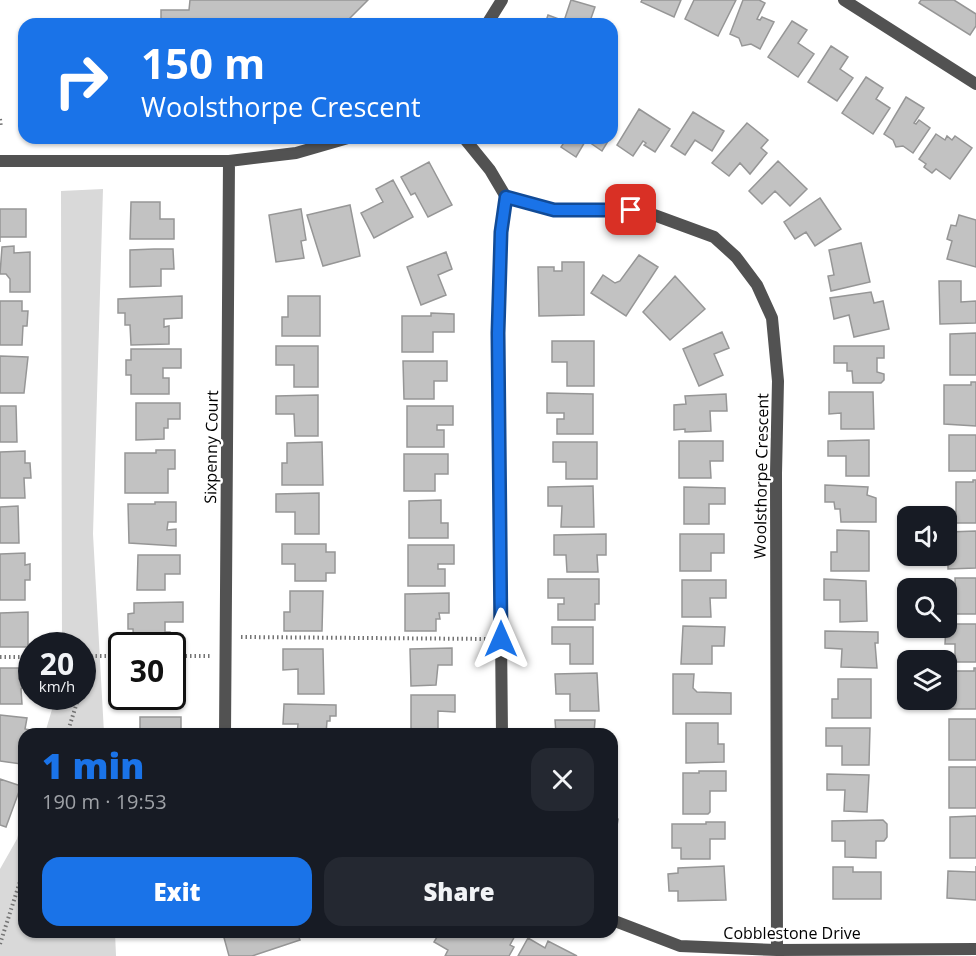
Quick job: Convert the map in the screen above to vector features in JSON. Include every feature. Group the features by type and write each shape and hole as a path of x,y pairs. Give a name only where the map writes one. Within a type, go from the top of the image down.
{"street":[{"path":"492,18 502,0"},
{"path":"844,0 976,84"},
{"path":"0,161 229,161 296,153 327,144"},
{"path":"469,144 490,170 506,197 501,232 498,333 502,728"},
{"name":"Sixpenny Court","path":"225,728 229,161"},
{"name":"Woolsthorpe Crescent","path":"506,197 554,210 631,210 654,214 714,237 736,257 757,285 771,318 778,381 776,473 777,950"},
{"name":"Cobblestone Drive","path":"618,922 680,946 777,950 976,949"}],"path":[{"path":"0,119 1,128"},
{"path":"225,637 501,639"},
{"path":"186,656 225,656"},
{"path":"0,657 18,657"},
{"path":"69,728 75,710"},
{"path":"0,944 18,888"}],"shaded area":[{"path":"103,189 93,534 104,728 46,728 52,710 96,710 96,632 62,632 61,191"},
{"path":"18,835 18,938 115,938 116,956 0,956 0,869"}],"building":[{"path":"190,0 368,0 350,18 161,18 161,10 189,10"},
{"path":"571,0 595,7 591,18 565,18"},
{"path":"642,0 681,0 674,17 641,2"},
{"path":"694,0 736,0 718,36 685,19"},
{"path":"743,0 759,0 765,3 757,19 760,20 762,17 774,22 760,49 751,44 742,46 739,38 730,34"},
{"path":"921,0 954,0 976,14 976,26 970,35 919,3"},
{"path":"792,21 807,30 798,43 814,54 798,77 768,57"},
{"path":"831,46 848,57 840,69 853,78 837,101 808,82"},
{"path":"866,77 883,88 876,99 890,108 873,134 842,113"},
{"path":"906,97 924,108 914,123 916,124 919,120 930,128 913,153 903,146 896,147 893,140 884,134"},
{"path":"639,109 670,129 655,152 644,145 646,143 643,141 633,156 617,145"},
{"path":"693,112 724,131 712,151 695,140 685,155 671,146"},
{"path":"747,123 768,140 761,148 767,153 750,174 740,163 729,176 712,163"},
{"path":"936,134 945,140 947,136 952,140 955,136 972,148 950,179 936,169 932,173 919,159"},
{"path":"563,144 584,144 576,157 561,147"},
{"path":"592,144 606,144 602,151"},
{"path":"778,161 807,189 790,206 775,191 762,204 749,191"},
{"path":"429,162 452,205 428,217 415,193 411,195 401,177"},
{"path":"393,180 413,217 374,238 361,213 383,202 376,189"},
{"path":"820,198 841,229 815,246 806,232 795,239 784,222"},
{"path":"131,202 160,202 160,219 174,219 174,239 130,239"},
{"path":"350,205 360,256 323,266 307,215"},
{"path":"0,209 26,209 26,237 0,237"},
{"path":"301,209 306,240 301,241 304,258 276,262 269,215"},
{"path":"959,215 976,220 976,267 947,259 952,241 947,239 951,225 956,226"},
{"path":"861,243 870,282 831,291 828,276 834,275 829,250"},
{"path":"14,246 14,253 30,252 30,292 10,292 10,279 6,274 0,274 2,247"},
{"path":"173,249 174,269 161,269 161,286 130,287 130,250"},
{"path":"446,252 452,269 438,275 446,295 421,305 407,267"},
{"path":"639,255 658,267 626,316 591,293 603,275 615,283 620,281"},
{"path":"562,262 584,262 584,315 539,316 538,267 554,267 554,271 562,271"},
{"path":"675,276 705,309 670,340 643,312"},
{"path":"939,281 961,281 961,302 976,301 976,323 940,324"},
{"path":"871,292 874,303 883,301 889,329 854,337 849,315 834,319 830,298"},
{"path":"182,296 182,318 164,319 164,327 169,326 169,344 131,345 130,325 125,325 125,313 118,313 118,299"},
{"path":"288,296 320,296 320,336 282,336 282,317 288,317"},
{"path":"0,301 22,301 22,311 28,311 27,326 23,326 22,345 0,345"},
{"path":"431,313 454,314 454,332 433,332 433,352 402,352 402,316 431,316"},
{"path":"722,332 729,348 714,354 723,375 699,386 683,349"},
{"path":"976,333 976,375 950,375 950,334"},
{"path":"552,341 594,341 594,386 567,386 567,362 552,362"},
{"path":"276,346 318,346 318,387 294,387 294,365 276,365"},
{"path":"834,346 884,346 884,358 877,358 877,372 884,374 884,380 881,383 853,383 852,371 847,371 847,363 834,363"},
{"path":"131,349 181,349 181,368 163,368 163,378 169,378 169,394 131,394 131,375 126,375 126,360 131,360"},
{"path":"0,356 28,357 24,393 0,393"},
{"path":"403,361 447,361 447,381 434,381 434,399 404,399"},
{"path":"971,382 976,382 976,426 944,424 944,385 971,385"},
{"path":"829,392 873,392 874,429 841,429 841,413 829,414"},
{"path":"547,393 593,394 593,434 557,434 557,419 564,419 564,413 547,413"},
{"path":"726,394 727,411 710,411 711,431 674,430 674,405 686,404 685,396"},
{"path":"318,395 318,436 295,436 294,414 276,414 276,396"},
{"path":"136,403 180,403 180,419 168,419 168,428 164,428 164,439 136,440"},
{"path":"0,406 16,406 17,442 0,442"},
{"path":"407,406 453,406 453,425 437,425 437,430 444,430 444,447 407,447"},
{"path":"949,435 976,435 976,471 949,471"},
{"path":"869,440 869,476 846,476 846,456 828,456 828,441"},
{"path":"679,441 723,441 723,461 710,461 711,478 679,478"},
{"path":"322,442 323,485 282,485 282,463 287,463 287,443"},
{"path":"553,442 597,442 597,479 566,479 566,462 553,462"},
{"path":"156,450 175,450 175,469 168,469 168,493 125,493 125,453 156,453"},
{"path":"25,451 25,463 30,463 31,478 24,478 25,498 0,498 0,452"},
{"path":"404,454 448,454 448,474 435,474 435,491 404,491"},
{"path":"976,480 976,523 957,523 956,482"},
{"path":"825,485 868,487 867,495 876,498 876,522 841,522 840,509 835,509 834,502 825,502"},
{"path":"593,486 594,527 561,527 562,506 548,506 548,487"},
{"path":"684,487 725,488 725,504 709,504 709,524 684,524"},
{"path":"319,493 319,534 295,534 295,512 276,512 276,494"},
{"path":"441,500 441,523 448,523 448,538 409,538 409,501"},
{"path":"155,502 176,502 176,522 168,522 167,530 176,529 176,546 129,543 128,504 155,504"},
{"path":"18,506 19,543 0,543 0,507"},
{"path":"837,530 869,531 869,571 831,571 831,552 837,552"},
{"path":"976,531 976,568 948,569 948,566 957,566 957,532"},
{"path":"606,534 606,555 597,555 598,572 567,572 566,555 554,555 554,535"},
{"path":"680,534 724,534 724,553 711,553 711,571 680,571"},
{"path":"282,544 326,544 326,552 335,552 335,573 326,573 326,581 295,581 295,564 282,564"},
{"path":"408,545 454,545 454,564 438,564 438,569 445,569 445,586 408,586"},
{"path":"25,553 25,565 30,564 30,580 25,580 25,600 0,600 0,554"},
{"path":"138,555 180,555 180,574 165,574 165,590 137,590"},
{"path":"957,578 976,578 976,614 957,614"},
{"path":"548,579 599,579 599,604 595,604 595,620 558,620 558,604 564,604 564,598 548,598"},
{"path":"824,579 866,581 867,621 840,622 840,600 824,600"},
{"path":"682,580 726,580 726,598 710,598 711,617 682,617"},
{"path":"290,591 323,591 322,631 284,631 284,612 290,612"},
{"path":"449,593 449,613 439,613 440,619 436,619 436,631 405,631 405,594"},
{"path":"183,602 183,622 165,622 165,632 133,632 133,629 128,629 128,614 134,613 134,603"},
{"path":"28,612 28,632 18,632 18,647 0,647 0,613"},
{"path":"957,624 976,624 976,662 957,662 955,644 945,644 945,638 957,638"},
{"path":"683,626 725,627 724,646 712,646 712,664 681,664"},
{"path":"552,627 593,627 593,664 570,664 570,644 552,644"},
{"path":"825,631 878,632 878,643 875,643 877,668 841,667 842,649 825,648"},
{"path":"452,648 452,665 438,665 436,685 411,686 410,649"},
{"path":"283,649 323,649 324,694 298,694 298,669 283,670"},
{"path":"0,668 18,668 18,704 0,704"},
{"path":"976,668 976,709 957,709 957,671 974,671"},
{"path":"597,673 599,711 570,711 570,694 556,694 555,674"},
{"path":"673,674 694,674 693,688 697,692 731,693 731,714 673,714"},
{"path":"838,679 871,679 871,718 832,718 832,699 838,699"},
{"path":"411,695 455,695 455,712 438,711 438,728 411,728"},
{"path":"284,704 336,705 336,716 330,716 326,728 298,728 298,724 283,724"},
{"path":"0,715 27,718 25,728 18,728 18,764 0,761"},
{"path":"140,717 181,717 181,728 140,728"},
{"path":"949,719 976,719 976,760 949,760"},
{"path":"555,720 595,720 594,728 556,728"},
{"path":"686,723 718,723 718,744 724,744 724,762 686,763"},
{"path":"826,728 870,728 869,765 842,765 842,746 826,746"},
{"path":"949,767 976,767 976,808 949,808"},
{"path":"699,771 726,771 726,791 710,791 710,812 708,814 683,814 683,773 699,773"},
{"path":"827,774 869,775 867,812 844,811 845,790 827,790"},
{"path":"0,779 18,785 18,794 6,827 0,825"},
{"path":"976,816 976,858 950,858 950,817"},
{"path":"883,820 887,824 887,837 884,841 876,841 876,858 845,857 845,841 832,841 832,821"},
{"path":"706,822 725,822 725,839 710,839 710,859 681,859 681,848 672,848 672,824 706,824"},
{"path":"724,866 726,900 678,901 678,891 669,891 668,874 678,873 678,868"},
{"path":"833,867 853,867 853,872 881,872 881,899 833,899"},
{"path":"948,871 976,872 976,900 947,898"},
{"path":"224,938 299,938 300,940 252,956 229,956"},
{"path":"436,938 514,938 510,945 514,947 509,956 445,956 448,950 434,942"},
{"path":"528,938 545,948 548,941 577,956 518,956"}],"route":[{"path":"501,639 498,333 501,232 506,197 554,210 631,210"}]}
